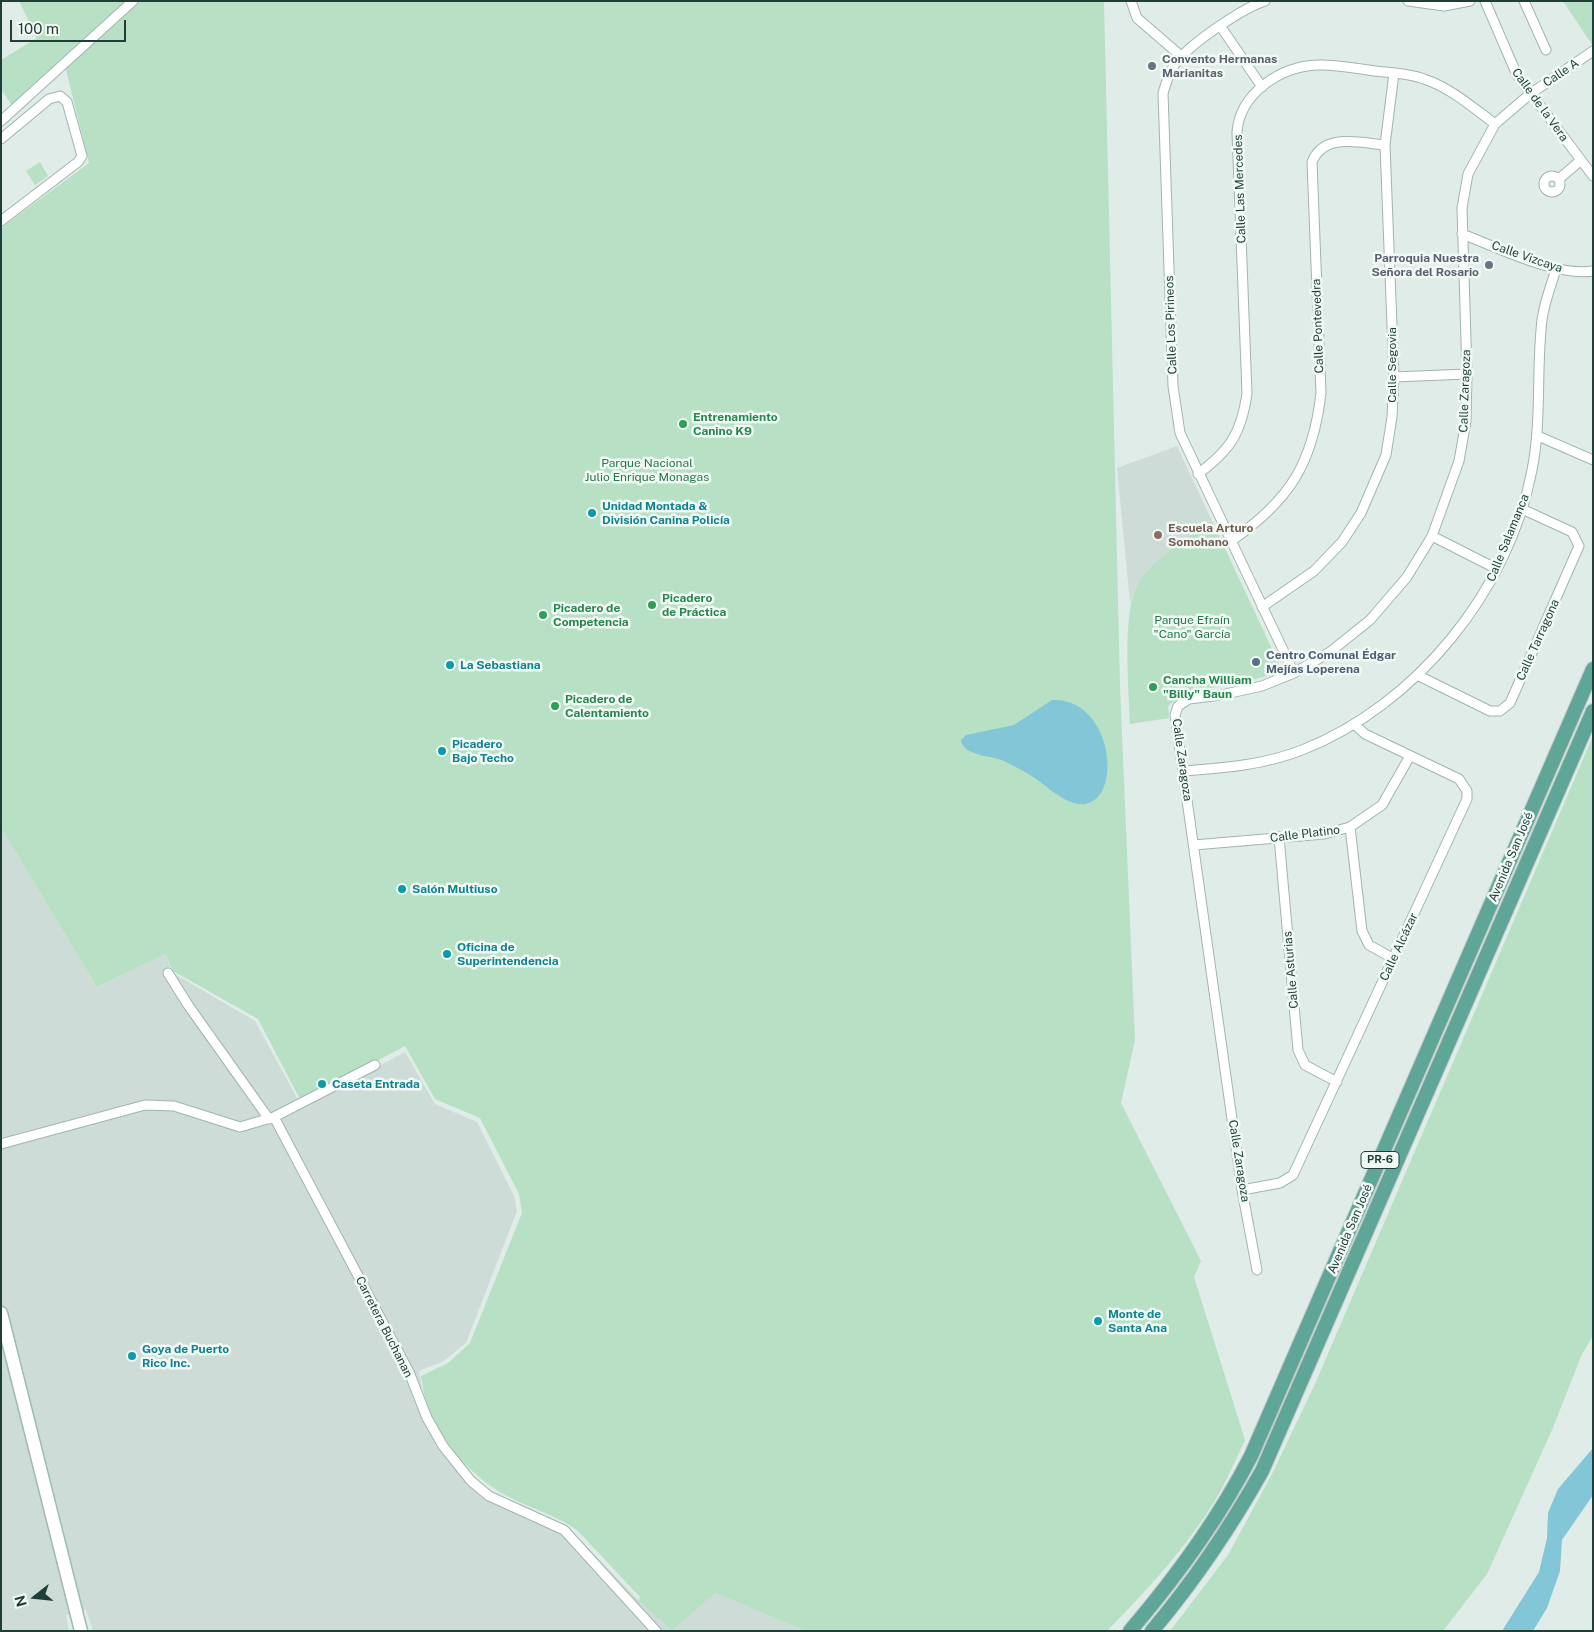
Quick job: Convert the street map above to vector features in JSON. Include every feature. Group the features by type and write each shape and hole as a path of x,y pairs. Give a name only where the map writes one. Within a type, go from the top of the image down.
{"main road":[{"name":"Avenida San José","path":"1130,1631 1192,1554 1224,1506 1251,1456 1593,669"},
{"name":"Avenida San José","path":"1152,1631 1196,1576 1262,1472 1593,710"}],"street":[{"path":"1,121 133,1"},
{"path":"1131,1 1134,14 1142,23 1181,56"},
{"path":"1408,1 1444,6 1470,1"},
{"name":"Calle de la Vera","path":"1485,1 1513,68 1530,94 1593,176"},
{"path":"1524,1 1546,50"},
{"name":"Calle Los Pirineos","path":"1262,2 1220,27 1181,56 1171,70 1163,93 1173,386 1180,433 1294,673"},
{"path":"1220,27 1262,87"},
{"name":"Calle A","path":"1530,94 1593,51"},
{"name":"Calle Las Mercedes","path":"1198,474 1220,457 1230,446 1236,436 1245,409 1247,394 1237,132 1244,107 1262,87 1286,72 1311,65 1394,73 1422,78 1446,87 1495,124"},
{"name":"Calle Segovia","path":"1262,607 1314,572 1342,542 1362,514 1386,455 1392,417 1394,377 1385,145 1394,73"},
{"name":"Calle Zaragoza","path":"1257,1270 1242,1190 1176,714 1182,702 1262,686 1294,673 1330,652 1370,620 1407,577 1432,536 1459,461 1466,420 1468,374 1462,208 1468,174 1495,124 1530,94"},
{"path":"1,139 49,99 60,96 67,102 82,156 78,162 1,221"},
{"name":"Calle Pontevedra","path":"1231,541 1250,528 1280,502 1299,472 1316,429 1321,393 1312,162 1322,148 1335,141 1385,145"},
{"path":"1559,179 1581,160"},
{"name":"Calle Vizcaya","path":"1462,234 1556,269 1580,273 1593,271"},
{"name":"Calle Salamanca","path":"1184,771 1233,767 1275,759 1318,743 1354,724 1390,699 1441,652 1459,629 1479,602 1497,569 1522,509 1538,436 1542,317 1556,269"},
{"path":"1394,377 1468,374"},
{"path":"1538,436 1593,460"},
{"name":"Calle Tarragona","path":"1417,676 1490,711 1500,711 1510,703 1579,546 1572,532 1522,509"},
{"path":"1432,536 1497,569"},
{"name":"Calle Alcázar","path":"1242,1190 1280,1183 1293,1175 1394,959 1467,794 1463,783 1459,779 1365,734 1354,724"},
{"name":"Calle Platino","path":"1194,845 1324,834 1350,827 1382,805 1410,756"},
{"path":"1350,827 1362,931 1369,945 1394,959"},
{"name":"Calle Asturias","path":"1279,837 1298,1050 1305,1065 1337,1082"},
{"name":"Carretera Buchanan","path":"168,973 188,1005 271,1118 409,1372 427,1418 443,1446 471,1482 489,1496 564,1530 656,1631"},
{"path":"1,1144 145,1105 174,1106 240,1127 271,1118 376,1065"},
{"path":"1,1313 6,1349 81,1631"}],"shaded area":[{"name":"Escuela Arturo Somohano","path":"1177,446 1212,521 1173,549 1136,587 1130,603 1117,468"},
{"path":"1,828 97,987 165,954 173,973 255,1021 302,1107 405,1052 435,1104 477,1122 514,1196 517,1211 466,1343 442,1362 419,1371 425,1405 448,1444 469,1472 493,1493 567,1526 643,1605 715,1593 806,1631 93,1631 86,1610 66,1615 69,1631 1,1631"}],"green space":[{"name":"Parque Nacional Julio Enrique Monagas","path":"19,1 1104,1 1120,687 1135,1040 1121,1103 1201,1261 1194,1277 1245,1440 1220,1492 1196,1530 1153,1582 1107,1631 806,1631 715,1593 672,1630 639,1601 640,1597 577,1530 497,1490 472,1471 461,1460 442,1434 427,1406 421,1376 448,1363 470,1343 522,1213 519,1194 480,1118 435,1099 405,1046 301,1101 258,1019 173,971 165,954 97,987 1,828 1,228 89,163 65,66 13,107 1,89 1,60 37,38"},
{"path":"1563,1 1593,1 1593,46"},
{"path":"40,162 48,176 35,185 26,171"},
{"name":"Parque Efraín \"Cano\" García","path":"1212,521 1281,668 1271,675 1236,684 1184,692 1168,706 1169,718 1130,724 1128,633 1132,598 1144,576 1161,558"},
{"path":"1593,736 1593,1336 1582,1354 1552,1430 1487,1574 1443,1631 1170,1631 1228,1555 1272,1474 1315,1384"}],"water":[{"path":"1052,700 1074,704 1090,717 1101,735 1107,756 1107,776 1101,792 1090,802 1074,803 1068,801 1018,768 1001,760 973,753 963,746 961,740 966,735 1014,725"},
{"path":"1593,1448 1593,1495 1562,1540 1560,1571 1547,1608 1533,1631 1502,1631 1539,1572 1547,1538 1548,1513 1558,1489"}],"place":[{"name":"Convento Hermanas Marianitas","path":"1152,66"},
{"name":"Parroquia Nuestra Señora del Rosario","path":"1489,265"},
{"name":"Entrenamiento Canino K9","path":"683,424"},
{"name":"Unidad Montada & División Canina Policía","path":"592,513"},
{"name":"Escuela Arturo Somohano","path":"1158,535"},
{"name":"Picadero de Práctica","path":"652,605"},
{"name":"Picadero de Competencia","path":"543,615"},
{"name":"Centro Comunal Édgar Mejías Loperena","path":"1256,662"},
{"name":"La Sebastiana","path":"450,665"},
{"name":"Cancha William \"Billy\" Baun","path":"1153,687"},
{"name":"Picadero de Calentamiento","path":"555,706"},
{"name":"Picadero Bajo Techo","path":"442,751"},
{"name":"Salón Multiuso","path":"402,889"},
{"name":"Oficina de Superintendencia","path":"447,954"},
{"name":"Caseta Entrada","path":"322,1084"},
{"name":"Monte de Santa Ana","path":"1098,1321"},
{"name":"Goya de Puerto Rico Inc.","path":"132,1356"}]}
